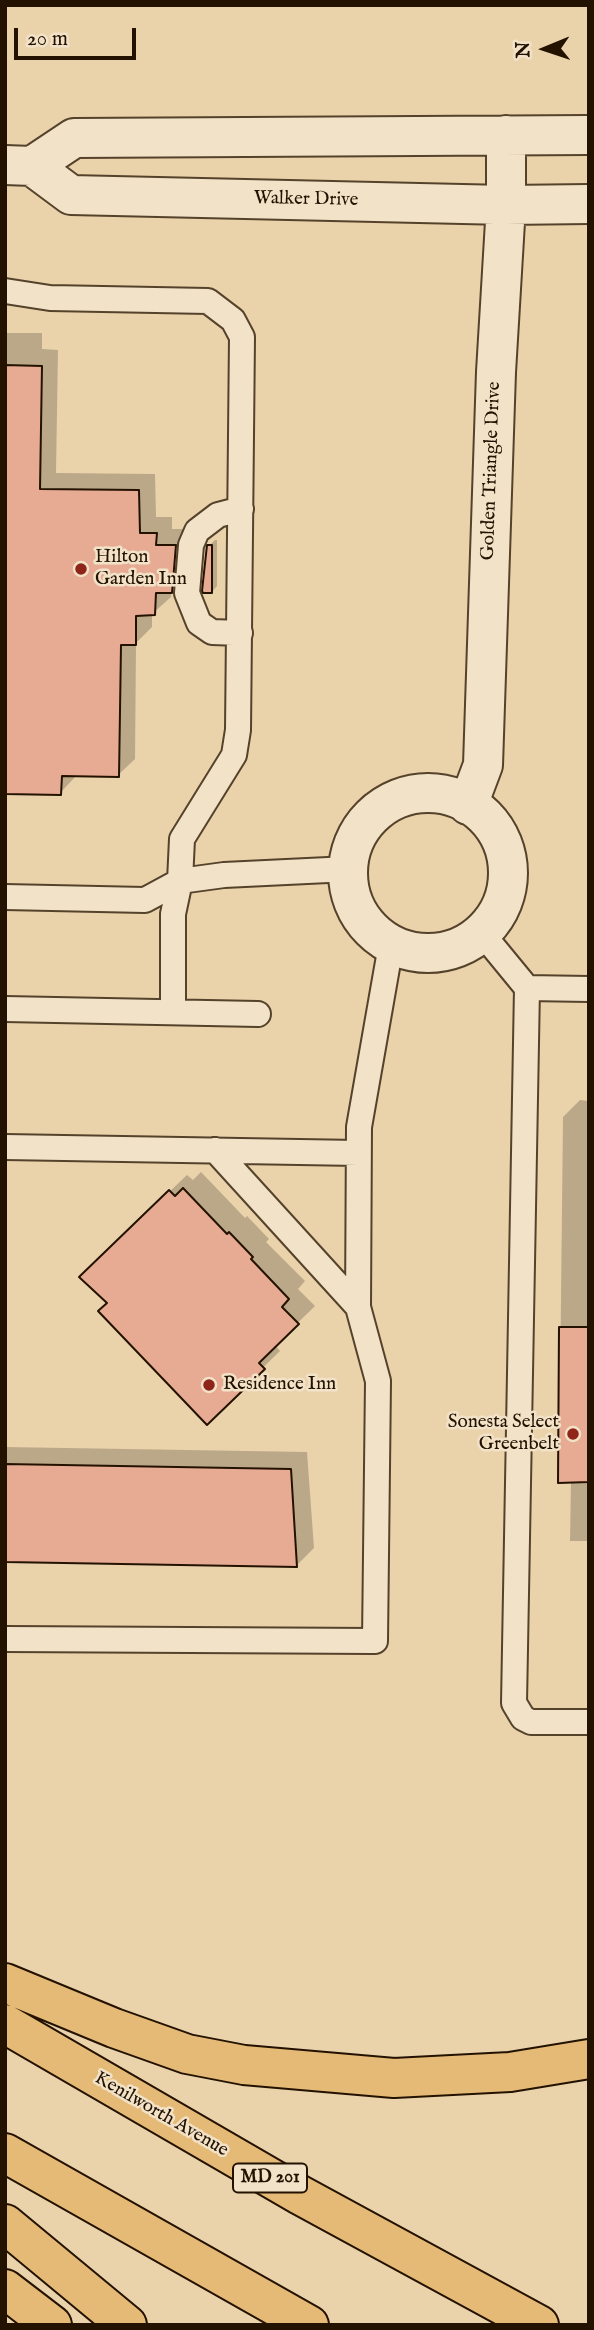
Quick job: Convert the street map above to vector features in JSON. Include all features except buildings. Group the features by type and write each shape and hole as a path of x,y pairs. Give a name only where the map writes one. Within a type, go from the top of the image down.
{"main road":[{"path":"5,1983 114,2028 187,2054 244,2065 394,2078 510,2072 589,2059"},
{"name":"Kenilworth Avenue","path":"5,2024 300,2195 539,2325"},
{"path":"5,2154 309,2325"},
{"path":"5,2224 128,2325"},
{"path":"5,2289 52,2325"}],"street":[{"name":"Golden Triangle Drive","path":"468,805 483,765 496,372 506,205 506,135"},
{"name":"Walker Drive","path":"18,166 74,138 589,135"},
{"name":"Walker Drive","path":"18,166 71,195 506,205 589,204"},
{"path":"425,793 458,799 468,805 483,814 500,839 508,871 506,892 498,912 481,932 463,946 430,954 407,951 391,945 373,933 355,907 347,876 354,842 369,819 388,803 408,796 425,793"}],"lane":[{"path":"5,291 50,298 208,301 233,320 242,337 238,730 234,755 182,839 180,881 173,914 173,1012"},
{"path":"240,633 212,632 199,624 187,593 191,545 197,531 206,521 218,515 241,509"},
{"path":"5,897 145,900 180,881 224,875 349,869"},
{"path":"481,932 527,988 514,1703 523,1718 531,1722 589,1723"},
{"path":"5,1639 376,1641 378,1381 358,1307 358,1153 359,1127 391,945"},
{"path":"527,988 589,989"},
{"path":"5,1009 258,1014"},
{"path":"5,1147 358,1153"},
{"path":"215,1150 358,1307"}],"place":[{"name":"Hilton Garden Inn","path":"81,569"},
{"name":"Residence Inn","path":"209,1385"},
{"name":"Sonesta Select Greenbelt","path":"573,1434"}]}
